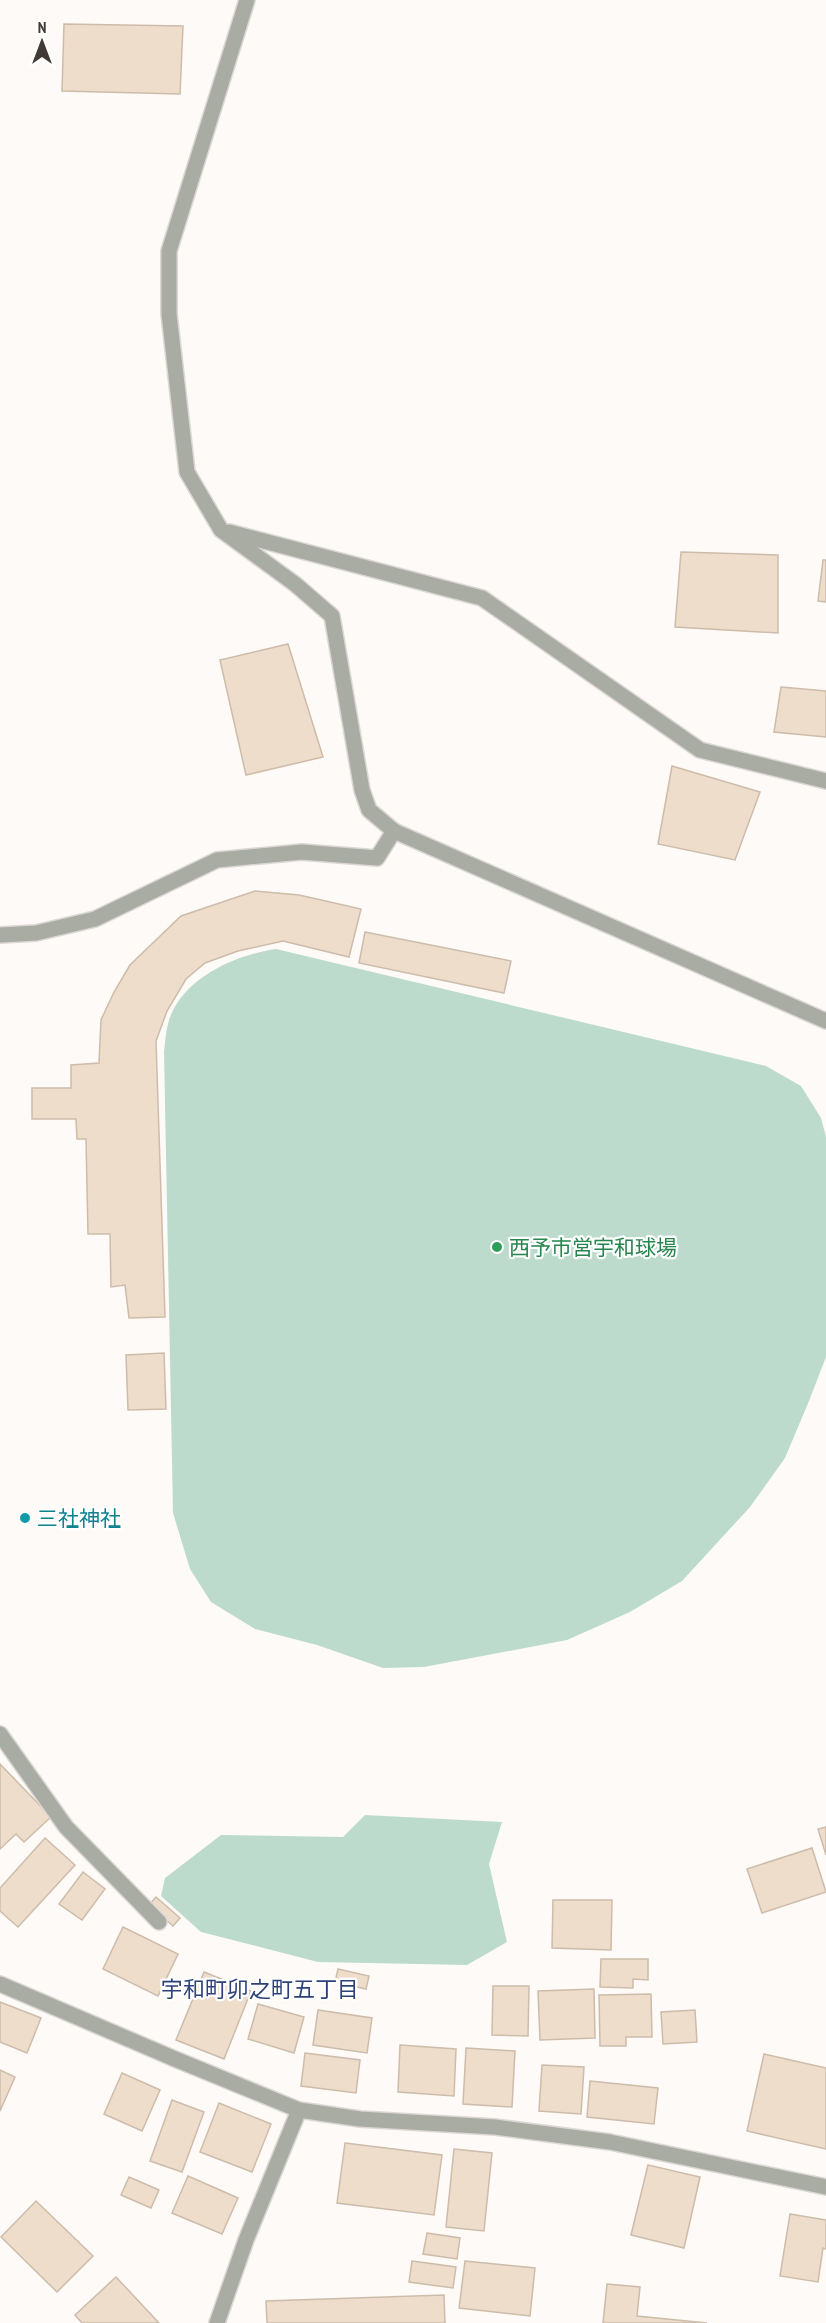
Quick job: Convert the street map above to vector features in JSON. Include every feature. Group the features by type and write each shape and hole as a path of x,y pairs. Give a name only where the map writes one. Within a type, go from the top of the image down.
{"street":[{"path":"247,0 169,251 169,314 187,472 221,530 295,584 332,616 362,790 369,810 394,831 826,1021"},
{"path":"221,530 482,598 700,750 826,781"},
{"path":"0,935 36,933 94,919 217,860 302,852 377,858 394,831"},
{"path":"0,1734 66,1827 159,1922"},
{"path":"0,1984 299,2110 360,2119 495,2127 610,2142 826,2187"},
{"path":"217,2323 246,2240 299,2110"}],"green space":[{"name":"西予市営宇和球場","path":"276,949 766,1066 801,1086 821,1118 826,1137 826,1357 809,1401 785,1458 750,1507 682,1581 630,1612 567,1640 424,1667 383,1668 317,1645 255,1629 211,1602 190,1569 173,1513 164,1052 166,1036 169,1020 176,1005 198,981 228,963"},
{"path":"365,1815 502,1822 489,1864 507,1942 467,1965 318,1962 201,1932 161,1896 165,1878 221,1835 343,1837"}],"building":[{"path":"64,24 183,26 180,94 62,91"},
{"path":"681,552 778,555 778,633 675,627"},
{"path":"823,560 826,560 826,602 818,601"},
{"path":"288,644 323,757 246,775 220,660"},
{"path":"781,687 826,691 826,737 774,732"},
{"path":"672,766 760,792 735,860 658,844"},
{"path":"255,891 299,895 361,909 349,957 283,941 238,951 205,963 186,979 167,1011 156,1041 165,1317 129,1318 125,1285 111,1287 110,1234 88,1234 86,1139 77,1139 76,1119 32,1119 32,1088 71,1088 71,1065 99,1063 101,1020 114,992 130,965 181,916"},
{"path":"365,932 511,961 504,993 359,963"},
{"path":"164,1353 166,1409 128,1410 126,1355"},
{"path":"0,1764 51,1817 24,1842 16,1834 0,1849"},
{"path":"826,1827 826,1855 818,1829"},
{"path":"45,1838 75,1865 18,1927 0,1911 0,1888"},
{"path":"812,1848 826,1892 762,1913 747,1869"},
{"path":"83,1872 105,1889 82,1920 59,1904"},
{"path":"156,1897 180,1918 173,1926 149,1905"},
{"path":"553,1900 612,1900 611,1950 552,1948"},
{"path":"123,1927 178,1954 158,1996 103,1969"},
{"path":"601,1959 648,1959 648,1980 633,1979 633,1988 600,1987"},
{"path":"338,1969 369,1976 366,1989 335,1982"},
{"path":"204,1972 251,1991 224,2059 176,2040"},
{"path":"493,1986 529,1986 528,2036 492,2035"},
{"path":"594,1989 595,2038 540,2040 538,1991"},
{"path":"651,1994 652,2037 626,2037 626,2046 600,2046 599,1995"},
{"path":"0,2002 41,2018 27,2053 0,2042"},
{"path":"258,2004 304,2017 294,2053 248,2039"},
{"path":"318,2010 372,2018 367,2053 313,2045"},
{"path":"695,2010 697,2042 663,2044 661,2012"},
{"path":"400,2045 456,2049 454,2096 398,2092"},
{"path":"466,2048 515,2051 512,2107 463,2104"},
{"path":"305,2053 360,2060 356,2093 301,2086"},
{"path":"764,2054 826,2068 826,2149 747,2131"},
{"path":"542,2065 584,2067 581,2114 539,2111"},
{"path":"0,2070 15,2077 0,2111"},
{"path":"122,2073 160,2090 142,2131 104,2114"},
{"path":"590,2081 658,2088 654,2124 587,2117"},
{"path":"172,2100 204,2112 182,2172 150,2161"},
{"path":"219,2103 271,2124 252,2172 200,2152"},
{"path":"345,2143 442,2155 434,2215 337,2203"},
{"path":"454,2149 492,2153 484,2231 446,2227"},
{"path":"648,2165 700,2177 684,2248 631,2235"},
{"path":"188,2176 238,2198 222,2234 172,2213"},
{"path":"129,2177 159,2190 151,2208 121,2195"},
{"path":"36,2201 93,2256 57,2292 1,2237"},
{"path":"790,2214 826,2220 826,2249 823,2248 818,2282 780,2276"},
{"path":"427,2233 460,2238 457,2259 423,2254"},
{"path":"412,2261 456,2267 453,2288 409,2282"},
{"path":"465,2261 535,2268 530,2316 459,2308"},
{"path":"116,2277 159,2323 82,2323 75,2315"},
{"path":"607,2284 640,2287 637,2316 707,2323 603,2323"},
{"path":"444,2295 445,2323 267,2323 266,2301"}],"place":[{"name":"西予市営宇和球場","path":"497,1247"},
{"name":"三社神社","path":"25,1518"}],"district":[{"name":"宇和町卯之町五丁目","path":"260,1989"}]}
